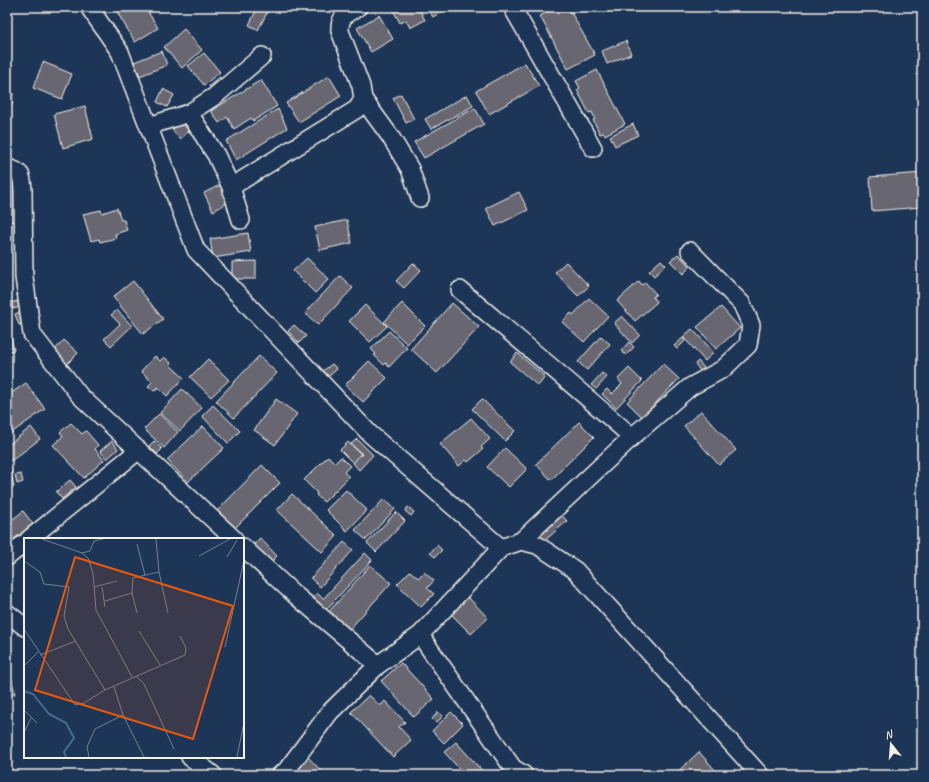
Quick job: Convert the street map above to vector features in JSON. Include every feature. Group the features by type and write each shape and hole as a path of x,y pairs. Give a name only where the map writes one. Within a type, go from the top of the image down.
{"street":[{"path":"89,7 120,52 196,250 370,434 501,548"},
{"path":"358,7 343,17 339,23 340,31 361,86 363,99 390,136 410,169 420,198"},
{"path":"512,7 593,148"},
{"path":"149,126 189,113 215,96 262,56"},
{"path":"231,187 357,108 363,99"},
{"path":"189,113 216,154 231,187 241,220"},
{"path":"7,168 16,170 22,178 24,191 24,277 32,334 80,396 233,538"},
{"path":"280,775 286,771 330,712 378,664 420,635 501,548 521,541 632,437 690,387 723,369 748,345 750,326 742,304 690,251"},
{"path":"460,290 632,437"},
{"path":"31,538 139,450"},
{"path":"521,541 537,546 575,570 760,775"},
{"path":"7,557 24,544"},
{"path":"244,548 294,594 378,664"},
{"path":"7,613 24,626"},
{"path":"420,635 515,773"},
{"path":"191,758 213,775"}],"building":[{"path":"114,7 145,7 158,28 135,42"},
{"path":"258,7 270,7 258,30 249,25"},
{"path":"418,7 425,20 410,28 406,20 400,23 392,8"},
{"path":"427,7 449,7 433,17"},
{"path":"556,7 568,7 595,55 568,69 540,16"},
{"path":"379,15 393,39 371,52 357,28"},
{"path":"184,29 202,50 182,68 164,47"},
{"path":"626,41 631,54 607,64 602,51"},
{"path":"162,51 167,65 140,76 134,62"},
{"path":"204,53 220,72 204,85 188,66"},
{"path":"43,62 72,74 62,99 33,88"},
{"path":"525,63 539,86 489,114 476,91"},
{"path":"597,70 625,124 605,135 604,133 600,134 593,120 595,119 592,112 589,113 577,90 580,88 576,81"},
{"path":"329,76 341,96 299,122 286,103"},
{"path":"220,77 225,84 214,92 209,86"},
{"path":"261,80 277,106 253,121 251,118 234,129 227,117 219,123 211,111"},
{"path":"163,89 174,95 167,107 157,102"},
{"path":"7,93 13,93 12,105 7,104"},
{"path":"401,94 414,119 406,123 393,98"},
{"path":"467,95 473,106 431,129 425,119"},
{"path":"85,106 93,139 63,148 54,114"},
{"path":"475,108 484,124 424,158 414,142"},
{"path":"278,109 287,128 236,160 226,141"},
{"path":"181,122 189,131 180,139 172,130"},
{"path":"633,124 638,135 615,146 610,136"},
{"path":"922,173 922,207 872,211 870,177"},
{"path":"7,182 13,182 18,221 7,222"},
{"path":"222,184 231,201 213,211 204,193"},
{"path":"519,192 528,210 495,226 486,208"},
{"path":"117,208 121,220 124,220 127,230 115,234 116,238 100,242 99,239 91,241 83,214 101,210 102,213"},
{"path":"347,220 352,243 320,250 315,227"},
{"path":"248,233 251,252 213,258 210,239"},
{"path":"678,254 690,267 683,274 670,261"},
{"path":"307,258 329,279 315,293 293,271"},
{"path":"661,260 666,265 654,276 649,271"},
{"path":"256,261 256,279 232,279 232,262"},
{"path":"566,262 589,286 578,296 555,272"},
{"path":"413,263 421,270 404,288 396,281"},
{"path":"340,276 353,288 318,325 305,313"},
{"path":"133,281 163,319 143,334 113,297"},
{"path":"639,281 642,285 645,282 656,294 653,297 657,302 635,321 617,301"},
{"path":"589,298 608,316 584,342 562,322 571,313 573,315"},
{"path":"17,301 20,307 13,309 11,303"},
{"path":"402,303 425,326 407,344 384,322"},
{"path":"452,303 479,327 437,373 411,349"},
{"path":"365,305 387,326 370,342 349,321"},
{"path":"721,307 740,328 716,349 697,327"},
{"path":"117,310 132,326 111,346 104,339 120,324 111,315"},
{"path":"21,312 25,323 19,325 15,314"},
{"path":"622,316 640,335 632,343 614,323"},
{"path":"7,321 14,350 7,352"},
{"path":"294,325 306,336 299,343 288,331"},
{"path":"692,329 714,352 705,361 683,337"},
{"path":"389,331 407,348 389,367 386,363 384,365 374,355 376,354 371,349"},
{"path":"601,336 610,344 587,370 578,362"},
{"path":"683,338 685,341 677,349 674,346"},
{"path":"64,340 78,353 65,366 51,354"},
{"path":"629,342 634,347 626,355 621,351"},
{"path":"517,353 545,377 538,386 510,362"},
{"path":"155,356 160,361 164,357 184,378 167,396 158,387 154,391 148,386 152,382 141,371"},
{"path":"259,356 277,373 234,418 216,401"},
{"path":"208,359 229,380 211,397 190,377"},
{"path":"369,361 387,378 363,402 345,385"},
{"path":"698,361 705,369 701,372 695,364"},
{"path":"332,364 337,369 328,377 323,371"},
{"path":"663,364 679,379 642,417 627,402"},
{"path":"629,368 642,381 616,408 602,394 607,389 612,394 622,384 618,379"},
{"path":"602,373 607,377 596,389 591,385"},
{"path":"26,383 45,409 7,436 7,396"},
{"path":"182,389 202,408 180,431 160,413"},
{"path":"276,399 297,414 275,445 254,430"},
{"path":"482,399 515,431 505,441 472,409"},
{"path":"213,405 240,431 228,443 202,416"},
{"path":"701,411 736,450 719,465 684,426"},
{"path":"159,414 178,432 164,448 144,429"},
{"path":"471,418 490,439 481,447 483,449 468,462 466,460 459,466 440,444"},
{"path":"579,422 594,437 551,480 536,464"},
{"path":"71,423 82,434 86,431 98,445 95,449 104,460 84,478 53,445 63,436 60,432"},
{"path":"203,426 224,448 188,482 167,460"},
{"path":"31,427 40,439 11,461 7,456 7,446"},
{"path":"357,439 373,455 359,470 353,463 362,454 351,444"},
{"path":"112,441 118,449 107,459 100,451"},
{"path":"154,441 162,449 157,454 149,446"},
{"path":"348,442 361,454 352,462 340,450"},
{"path":"505,448 527,469 509,487 487,467"},
{"path":"328,456 335,463 341,457 350,466 344,472 349,477 324,502 316,495 317,493 304,480"},
{"path":"7,462 9,462 14,487 8,489 9,493 7,493"},
{"path":"262,465 280,483 235,528 217,511"},
{"path":"21,474 23,482 17,484 15,475"},
{"path":"70,480 76,487 62,499 56,492"},
{"path":"346,490 367,510 347,531 326,510"},
{"path":"292,494 337,536 322,552 277,510"},
{"path":"384,499 395,509 366,540 355,530"},
{"path":"408,507 414,512 411,516 405,511"},
{"path":"23,511 33,524 8,544 7,524"},
{"path":"558,511 567,521 542,543 533,533"},
{"path":"396,512 405,521 376,552 367,543"},
{"path":"260,538 277,556 269,564 252,546"},
{"path":"344,542 353,550 320,587 311,578"},
{"path":"437,545 442,550 435,557 430,553"},
{"path":"365,553 372,560 323,613 310,601 317,593 323,599"},
{"path":"370,565 391,583 347,632 327,614"},
{"path":"410,571 418,578 424,572 434,581 427,588 434,594 421,607 397,584"},
{"path":"466,595 488,618 471,634 449,612"},
{"path":"7,658 15,694 7,696"},
{"path":"401,663 434,699 414,717 381,681"},
{"path":"369,695 380,706 385,701 405,722 399,727 411,740 393,757 351,712"},
{"path":"438,712 443,716 436,723 432,719"},
{"path":"451,712 463,724 444,743 432,731"},
{"path":"456,742 486,775 465,775 444,752"},
{"path":"699,752 716,771 711,775 674,775"},
{"path":"308,757 325,775 289,775"}]}
